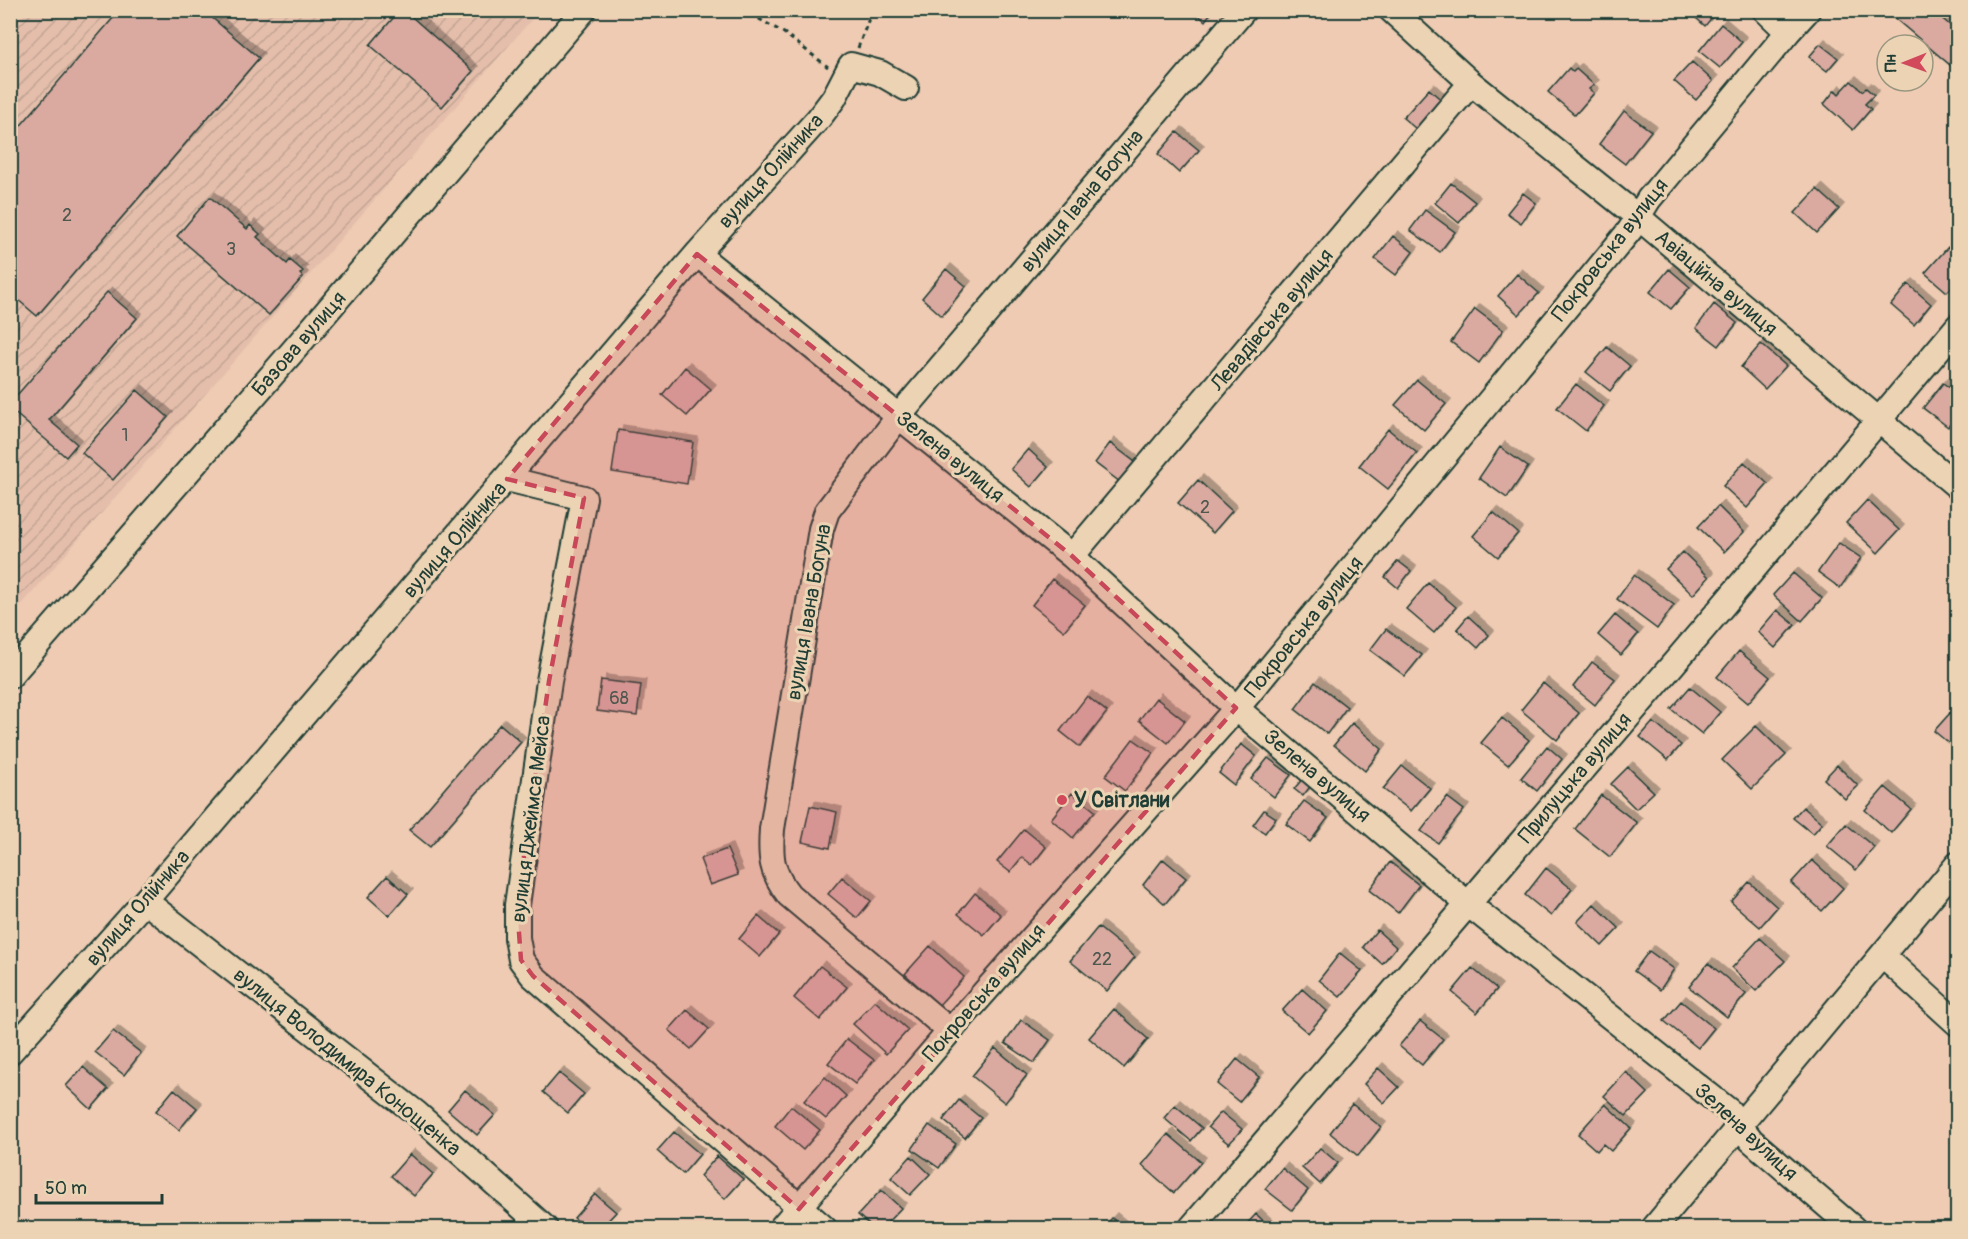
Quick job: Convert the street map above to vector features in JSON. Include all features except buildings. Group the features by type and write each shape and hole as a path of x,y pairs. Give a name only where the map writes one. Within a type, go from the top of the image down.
{"street":[{"name":"Базова вулиця","path":"10,676 307,335 584,10"},
{"name":"вулиця Івана Богуна","path":"950,1031 789,895 778,882 772,866 770,849 774,818 821,529 827,511 899,416 1244,10"},
{"name":"Авіаційна вулиця","path":"1391,10 1471,83 1638,217 1958,487"},
{"path":"1765,10 1788,32"},
{"name":"Покровська вулиця","path":"781,1228 950,1031 1236,708 1623,239 1649,199 1808,10"},
{"path":"848,70 880,73 906,88"},
{"name":"вулиця Олійника","path":"10,1052 145,901 697,254 819,118 834,98 848,70"},
{"name":"Левадівська вулиця","path":"1072,556 1471,83"},
{"name":"Зелена вулиця","path":"697,254 1072,556 1236,708 1468,904 1729,1111 1751,1140 1853,1228"},
{"name":"Прилуцька вулиця","path":"1191,1228 1705,627 1958,326"},
{"name":"вулиця Джеймса Мейса","path":"507,479 584,498 549,681 518,905 517,938 521,960 533,976 799,1209 824,1228"},
{"path":"1654,1228 1958,864"},
{"name":"вулиця Володимира Конощенка","path":"145,901 416,1113 545,1228"},
{"path":"1882,956 1958,1024"}],"path":[{"path":"743,10 777,28 828,67 848,70 872,10"}],"highlighted area":[{"path":"697,254 1072,556 1236,708 799,1209 533,976 521,960 517,905 549,681 584,498 507,479"}],"shaded area":[{"path":"28,10 345,10 351,16 356,10 539,11 11,617 11,30"}],"place":[{"name":"У Світлани","path":"1062,800"}]}
